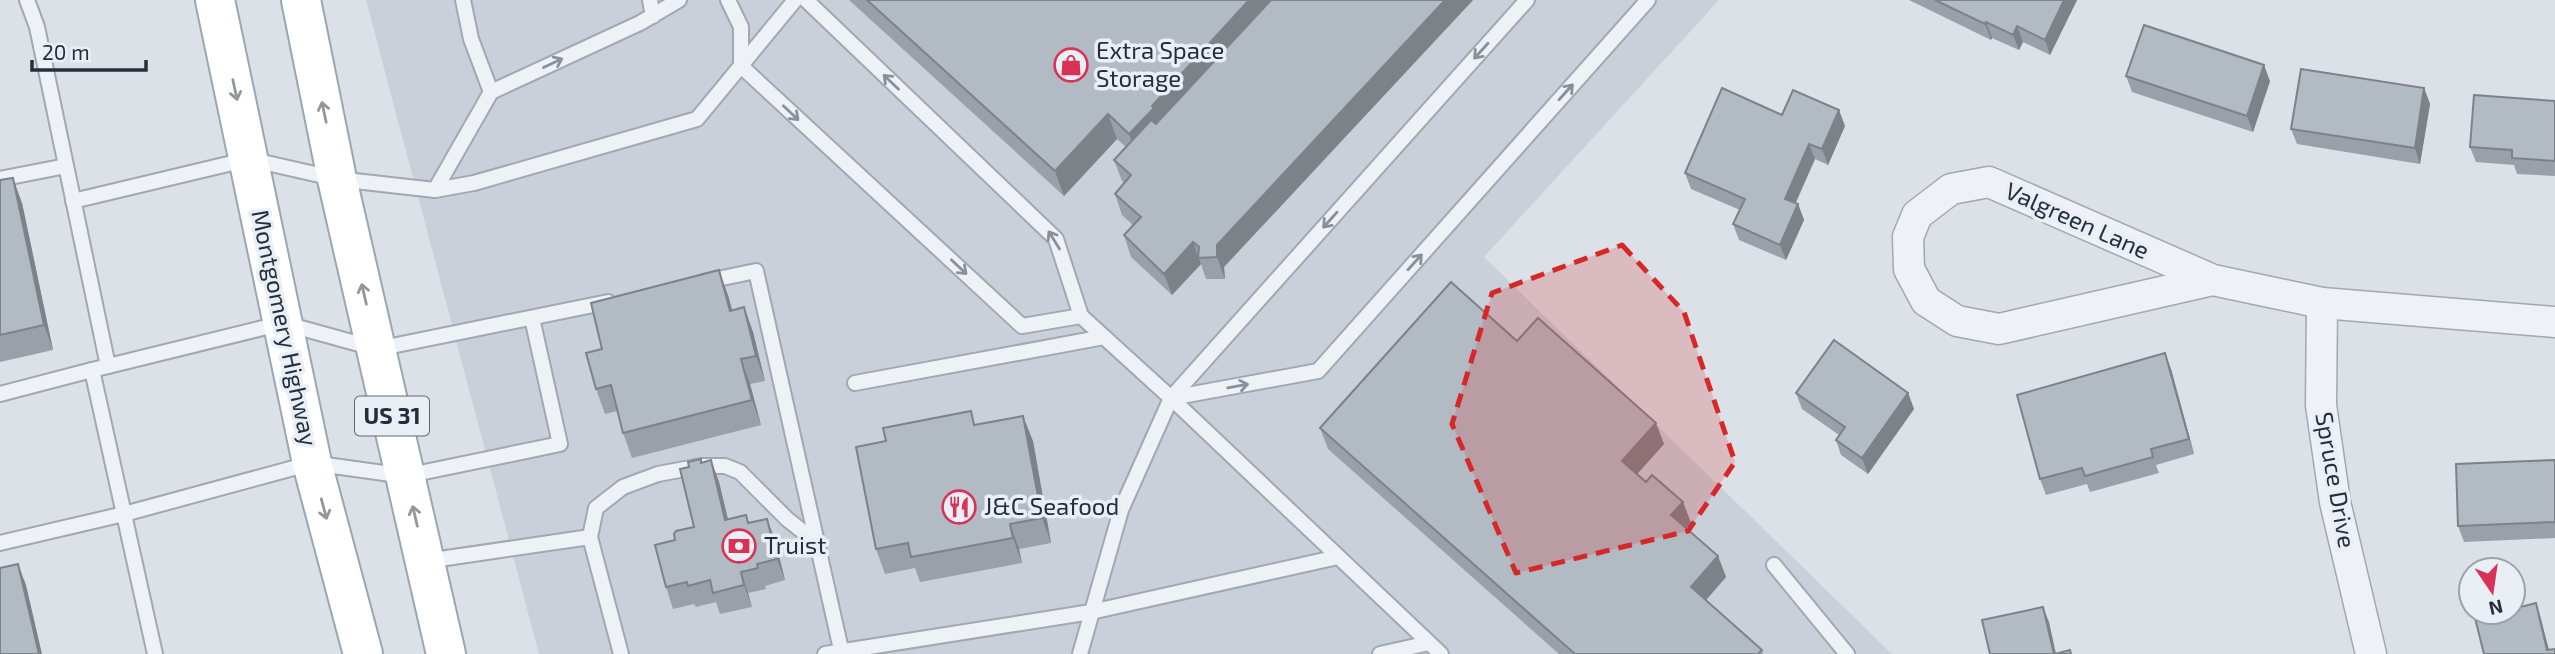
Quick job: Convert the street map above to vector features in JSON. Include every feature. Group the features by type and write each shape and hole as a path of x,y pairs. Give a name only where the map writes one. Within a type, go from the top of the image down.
{"main road":[{"name":"Montgomery Highway","path":"215,0 312,463 363,654"},
{"name":"US 31","path":"301,0 337,179 446,654"}],"street":[{"name":"Valgreen Lane","path":"2213,280 1999,329 1957,321 1926,301 1909,269 1908,237 1917,215 1951,189 1989,182 2213,280 2322,303 2555,322"},
{"name":"Spruce Drive","path":"2322,303 2321,405 2335,502 2371,654"}],"lane":[{"path":"27,0 37,27 108,366"},
{"path":"463,0 471,39 491,92"},
{"path":"650,0 653,16"},
{"path":"728,0 741,27 741,66 1022,326 1081,316"},
{"path":"73,201 249,159 337,179 435,190 474,183 697,120 795,0"},
{"path":"806,0 1056,239 1081,316 1441,654"},
{"path":"1080,654 1121,510 1171,398 1527,0"},
{"path":"1171,398 1318,371 1648,0"},
{"path":"435,190 491,92 653,16 675,1"},
{"path":"0,179 66,166"},
{"path":"690,285 756,271 841,652"},
{"path":"0,394 283,323 377,349 624,299"},
{"path":"0,543 124,514 312,463 405,476 560,444 532,318"},
{"path":"855,383 1104,337"},
{"path":"92,370 155,654"},
{"path":"621,654 590,537 596,508 623,487 658,474 701,466 724,466 740,472 787,519 816,541"},
{"path":"425,561 590,537"},
{"path":"825,654 1091,612 1338,557"},
{"path":"1774,565 1847,654"},
{"path":"1380,654 1429,643"}],"highlighted area":[{"path":"1622,245 1684,312 1735,462 1688,531 1516,573 1452,424 1492,293"}],"shaded area":[{"path":"366,0 1719,0 1484,257 1892,654 539,654"}],"building":[{"name":"Extra Space Storage","path":"867,0 1249,0 1129,134 1108,114 1055,171"},
{"path":"1271,0 1445,0 1217,245 1217,257 1198,258 1199,247 1193,242 1164,274 1124,235 1141,217 1115,194 1131,175 1114,160 1151,120 1156,124"},
{"path":"1935,0 2064,0 2045,40 2017,26 2013,35"},
{"path":"2144,25 2264,65 2247,116 2126,76"},
{"path":"2301,69 2424,88 2415,148 2291,129"},
{"path":"1722,88 1782,115 1793,90 1839,110 1822,149 1809,144 1785,199 1798,204 1780,245 1733,224 1745,199 1685,173"},
{"path":"2474,95 2555,101 2555,161 2512,158 2512,150 2470,147"},
{"path":"13,178 44,325 0,335 0,180"},
{"path":"719,270 730,311 744,307 756,356 741,359 752,400 623,433 611,385 596,389 586,353 602,349 591,303"},
{"path":"1451,282 1517,341 1538,318 1656,423 1622,461 1646,482 1652,475 1683,502 1671,515 1718,556 1691,587 1762,650 1758,654 1575,654 1320,428"},
{"path":"1834,340 1908,393 1862,458 1836,440 1845,427 1796,393"},
{"path":"2165,353 2189,439 2151,449 2153,457 2085,476 2082,468 2040,479 2017,395"},
{"name":"J&C Seafood","path":"971,411 974,425 1023,416 1042,518 1010,524 1013,538 911,557 908,543 876,549 856,447 886,441 883,428"},
{"name":"Truist","path":"701,459 701,463 711,460 725,520 746,515 748,523 767,519 777,559 741,572 744,585 713,593 710,580 688,586 687,582 666,587 655,545 675,540 676,531 694,527 680,469 689,467 688,462"},
{"path":"2555,460 2555,522 2458,526 2456,464"},
{"path":"18,564 39,654 0,654 0,568"},
{"path":"2536,603 2547,650 2555,649 2555,654 2484,654 2477,626 2527,626 2527,605"},
{"path":"2043,607 2054,654 1990,654 1982,620"},
{"path":"2070,650 2071,654 2055,654"}],"place":[{"name":"Extra Space Storage","path":"1071,65"},
{"name":"J&C Seafood","path":"959,507"},
{"name":"Truist","path":"739,546"}]}
